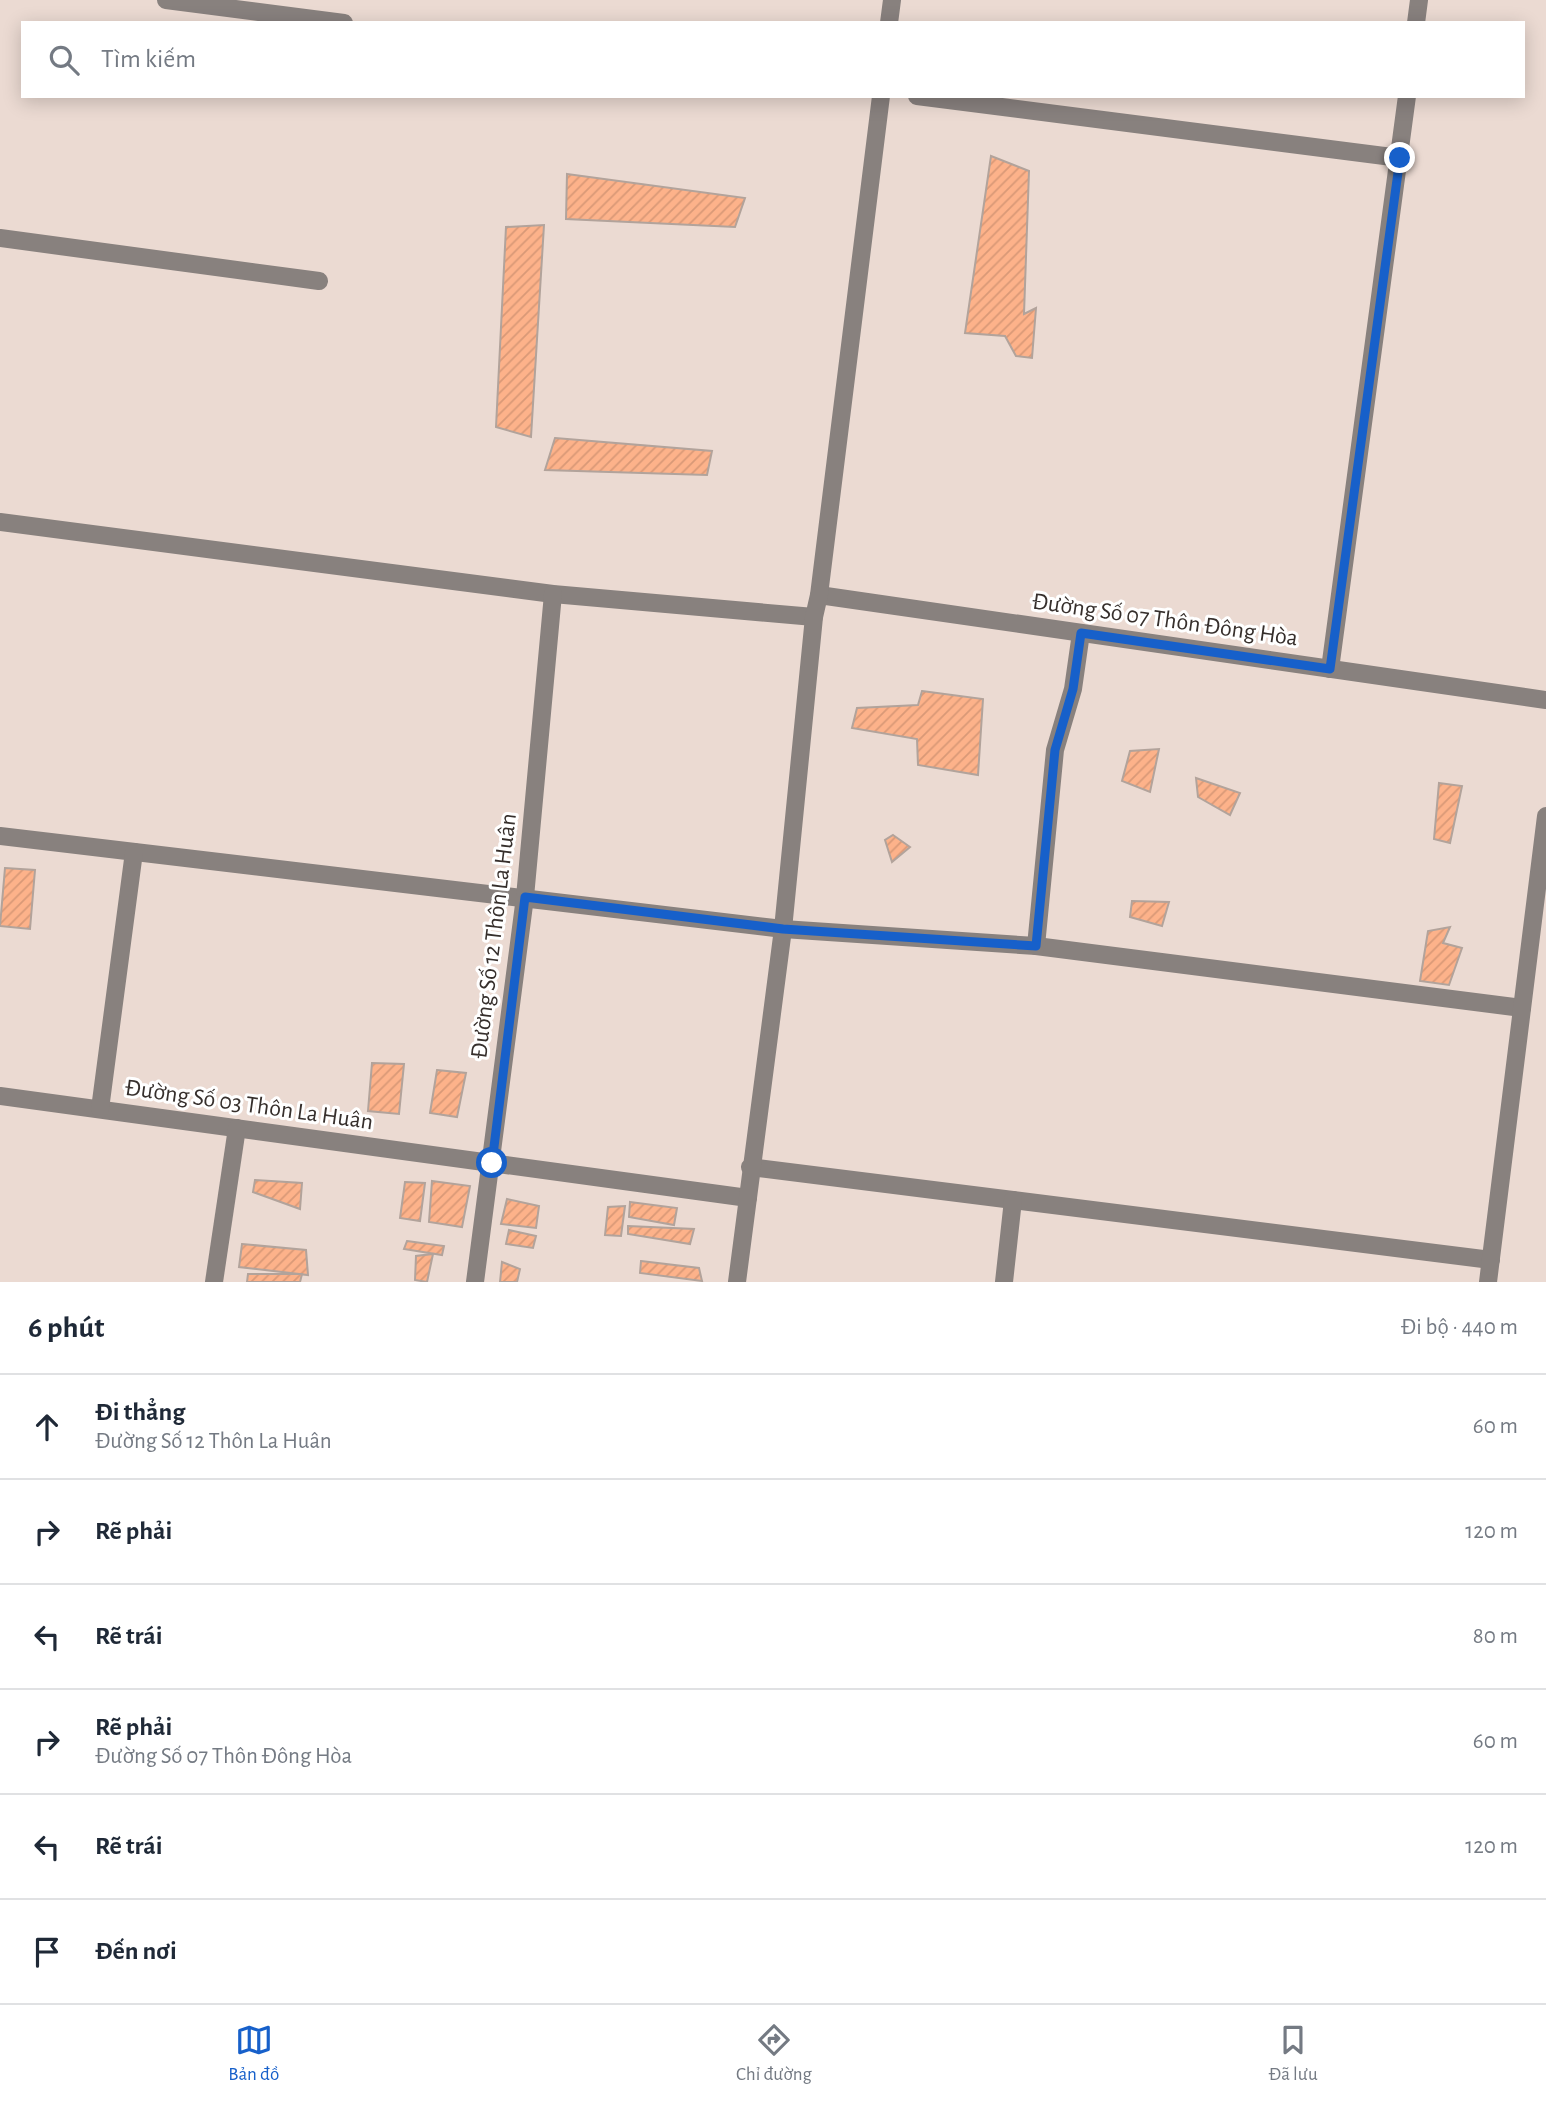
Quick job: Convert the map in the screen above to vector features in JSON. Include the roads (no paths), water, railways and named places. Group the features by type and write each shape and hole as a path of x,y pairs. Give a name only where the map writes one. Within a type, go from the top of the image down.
{"street":[{"path":"166,0 329,21"},
{"path":"889,21 892,0"},
{"path":"1416,21 1419,0"},
{"path":"737,1282 783,929 814,617 820,595 881,98"},
{"path":"933,98 1400,158"},
{"path":"1330,669 1407,98"},
{"path":"0,238 319,281"},
{"path":"0,522 553,594 814,617"},
{"name":"Đường Số 12 Thôn La Huân","path":"475,1282 525,897 553,594"},
{"name":"Đường Số 07 Thôn Đông Hòa","path":"820,595 1546,700"},
{"path":"1036,946 1055,750 1073,689 1081,633"},
{"path":"1488,1282 1546,816"},
{"path":"0,836 783,929 1036,946 1522,1008"},
{"path":"100,1109 134,852"},
{"name":"Đường Số 03 Thôn La Huân","path":"0,1096 748,1198"},
{"path":"214,1282 237,1128"},
{"path":"750,1167 1491,1260"},
{"path":"1004,1282 1013,1200"}]}
